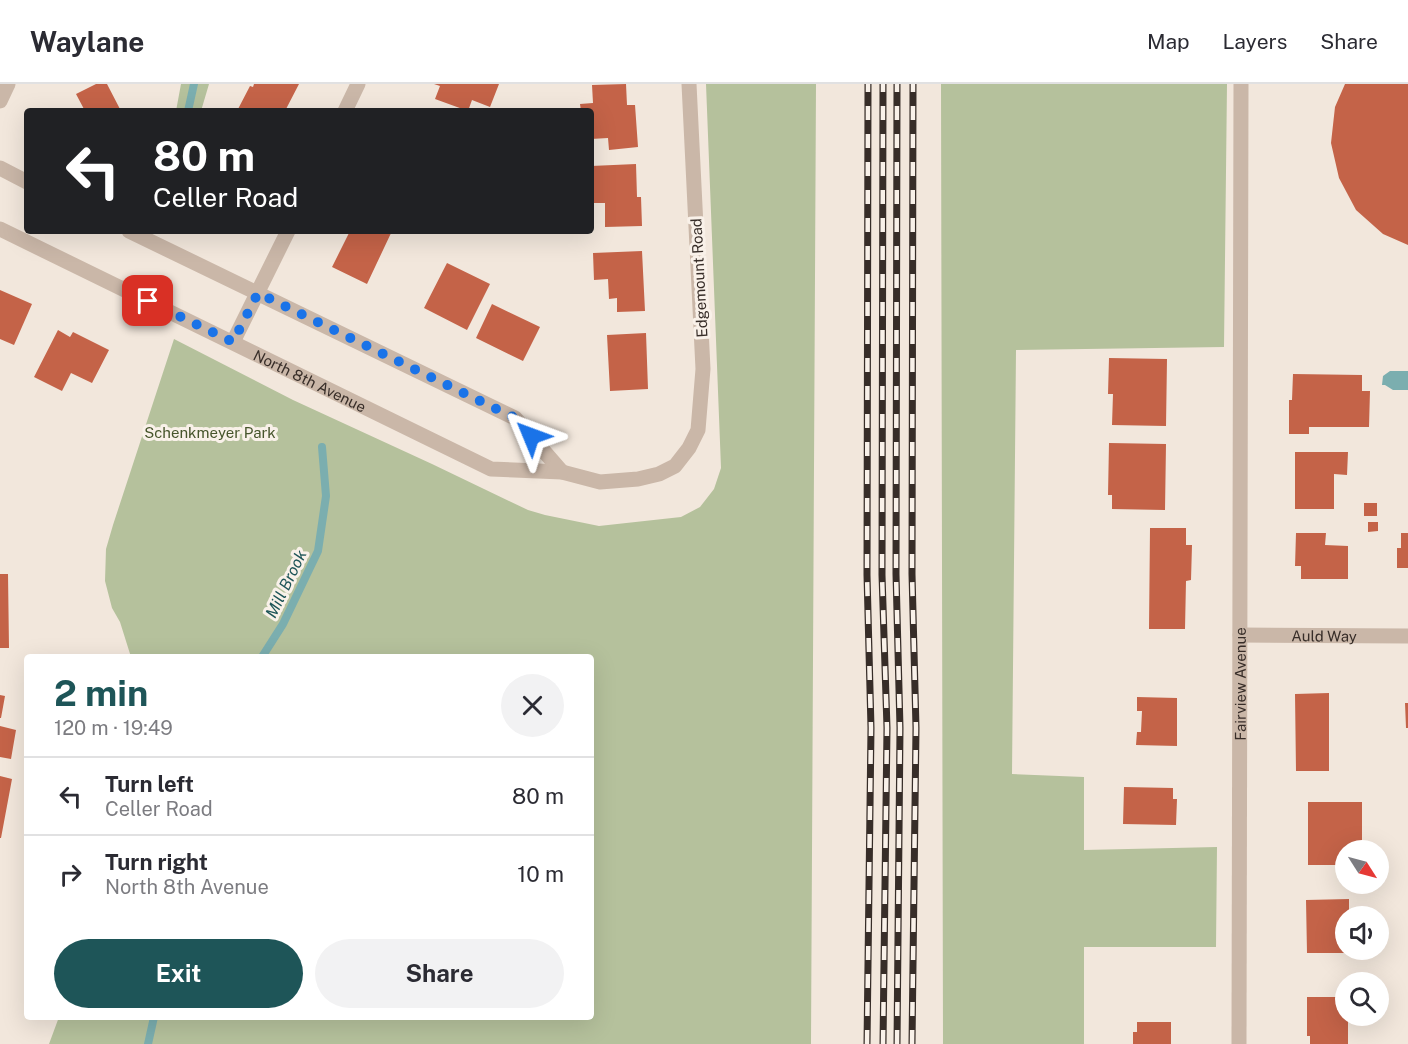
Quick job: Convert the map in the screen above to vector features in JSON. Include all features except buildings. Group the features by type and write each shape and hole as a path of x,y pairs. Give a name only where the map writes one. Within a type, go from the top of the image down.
{"street":[{"path":"0,101 8,84"},
{"path":"346,108 358,84"},
{"name":"Edgemount Road","path":"675,466 689,448 698,430 704,369 689,84"},
{"name":"Fairview Avenue","path":"1239,1044 1241,84"},
{"path":"0,168 24,180"},
{"name":"North 8th Avenue","path":"0,229 491,469 562,472 600,482 639,479 659,474 675,466"},
{"path":"135,234 515,418 562,472"},
{"path":"233,342 287,234"},
{"name":"Auld Way","path":"1240,635 1408,636"}],"green space":[{"path":"181,84 209,84 202,108 177,108"},
{"name":"Schenkmeyer Park","path":"706,84 816,84 811,1044 49,1044 58,1020 594,1020 594,654 130,654 120,622 112,608 105,581 106,549 174,339 293,400 528,510 545,515 599,526 681,517 700,507 714,489 721,468"},
{"path":"941,84 1227,84 1224,347 1016,350 1012,774 1084,777 1084,850 1217,847 1216,947 1084,947 1084,1044 943,1044"}],"water":[{"path":"1390,371 1408,371 1408,390 1393,390 1382,385 1383,376"}],"waterway":[{"name":"Mill Brook","path":"189,108 194,84"},
{"name":"Mill Brook","path":"264,654 283,624 318,551 326,496 322,447"},
{"name":"Mill Brook","path":"148,1044 153,1020"}],"railway":[{"path":"867,1044 871,728 867,575 868,84"},
{"path":"883,84 882,575 887,728 883,1044"},
{"path":"897,84 896,574 900,728 897,1044"},
{"path":"912,1044 916,728 912,574 913,84"}],"route":[{"path":"148,301 233,342 258,293 515,418 531,436"}]}
